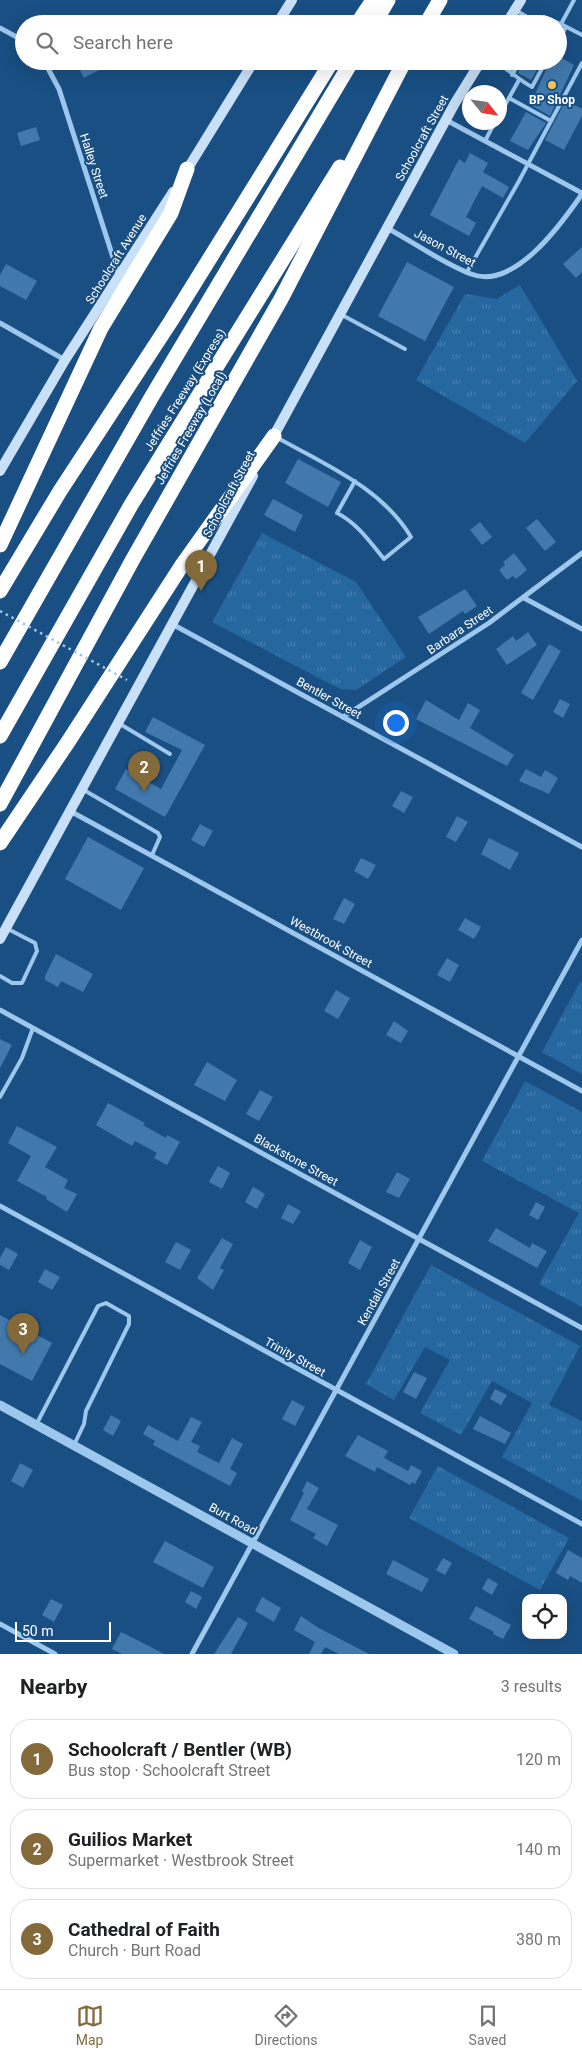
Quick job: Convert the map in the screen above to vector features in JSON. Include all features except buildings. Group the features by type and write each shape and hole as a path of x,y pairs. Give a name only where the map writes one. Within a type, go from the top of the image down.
{"highway":[{"path":"363,15 373,0"},
{"path":"379,15 388,0"},
{"path":"431,15 440,0"},
{"path":"0,591 60,491 171,320 326,70"},
{"name":"Jeffries Freeway (Express)","path":"0,662 151,398 347,70"},
{"name":"Jeffries Freeway (Express)","path":"0,736 131,505 400,70"},
{"name":"Jeffries Freeway (Local)","path":"0,804 133,559 282,299 400,70"},
{"path":"0,545 101,328 171,213 187,169"},
{"path":"0,843 74,734 182,565 274,436"}],"main road":[{"path":"283,15 292,0"},
{"path":"513,5 521,0"},
{"name":"Schoolcraft Avenue","path":"0,471 65,360 120,279 248,70"},
{"name":"Schoolcraft Street","path":"0,939 446,120 476,70"}],"street":[{"path":"0,28 15,36"},
{"name":"Halley Street","path":"49,70 59,89 120,279"},
{"path":"446,120 582,194"},
{"name":"Jason Street","path":"387,228 467,272 482,277 495,276 511,269 554,232 582,194"},
{"path":"0,323 65,360"},
{"name":"Barbara Street","path":"343,717 436,659 524,598 582,553"},
{"path":"524,598 582,629"},
{"name":"Bentler Street","path":"172,624 582,847"},
{"name":"Westbrook Street","path":"70,811 582,1091"},
{"name":"Kendall Street","path":"192,1654 582,940"},
{"name":"Blackstone Street","path":"0,1010 582,1328"},
{"name":"Trinity Street","path":"0,1206 582,1524"},
{"name":"Burt Road","path":"0,1405 454,1654"},
{"path":"0,1624 55,1654"}],"lane":[{"path":"566,15 574,0"},
{"path":"513,5 527,15"},
{"path":"567,28 582,35"},
{"path":"467,272 582,63"},
{"path":"508,70 519,80 532,87 539,70"},
{"path":"512,75 515,70"},
{"path":"507,102 519,80"},
{"path":"509,98 551,121"},
{"path":"485,140 491,130"},
{"path":"340,314 404,348"},
{"path":"274,436 355,481 401,521 411,537 384,559 367,537 346,518 337,513 355,481"},
{"path":"118,722 170,754"},
{"path":"82,789 158,833 160,837 152,855"},
{"path":"0,976 12,983 22,982 37,951 34,943 6,928"},
{"path":"0,1097 22,1058 33,1028"},
{"path":"36,1425 98,1306 106,1303 129,1316 129,1324 86,1410 84,1424 74,1445"}],"path":[{"path":"0,611 127,680"}],"green space":[{"path":"520,285 577,381 525,443 416,380 465,294 497,299"},
{"path":"262,533 356,582 406,657 356,690 340,689 212,622"},
{"path":"580,982 582,983 582,1074 542,1052"},
{"path":"525,1081 582,1112 582,1307 539,1284 579,1213 482,1161"},
{"path":"431,1265 580,1346 549,1405 582,1421 582,1501 502,1457 532,1403 492,1381 461,1435 420,1413 450,1360 425,1347 394,1400 366,1384"},
{"path":"438,1466 569,1538 540,1590 409,1518"}],"place":[{"name":"BP Shop","path":"552,85"},
{"name":"Schoolcraft / Bentler (WB)","path":"201,591"},
{"name":"Guilios Market","path":"144,792"},
{"name":"Cathedral of Faith","path":"23,1354"}]}
